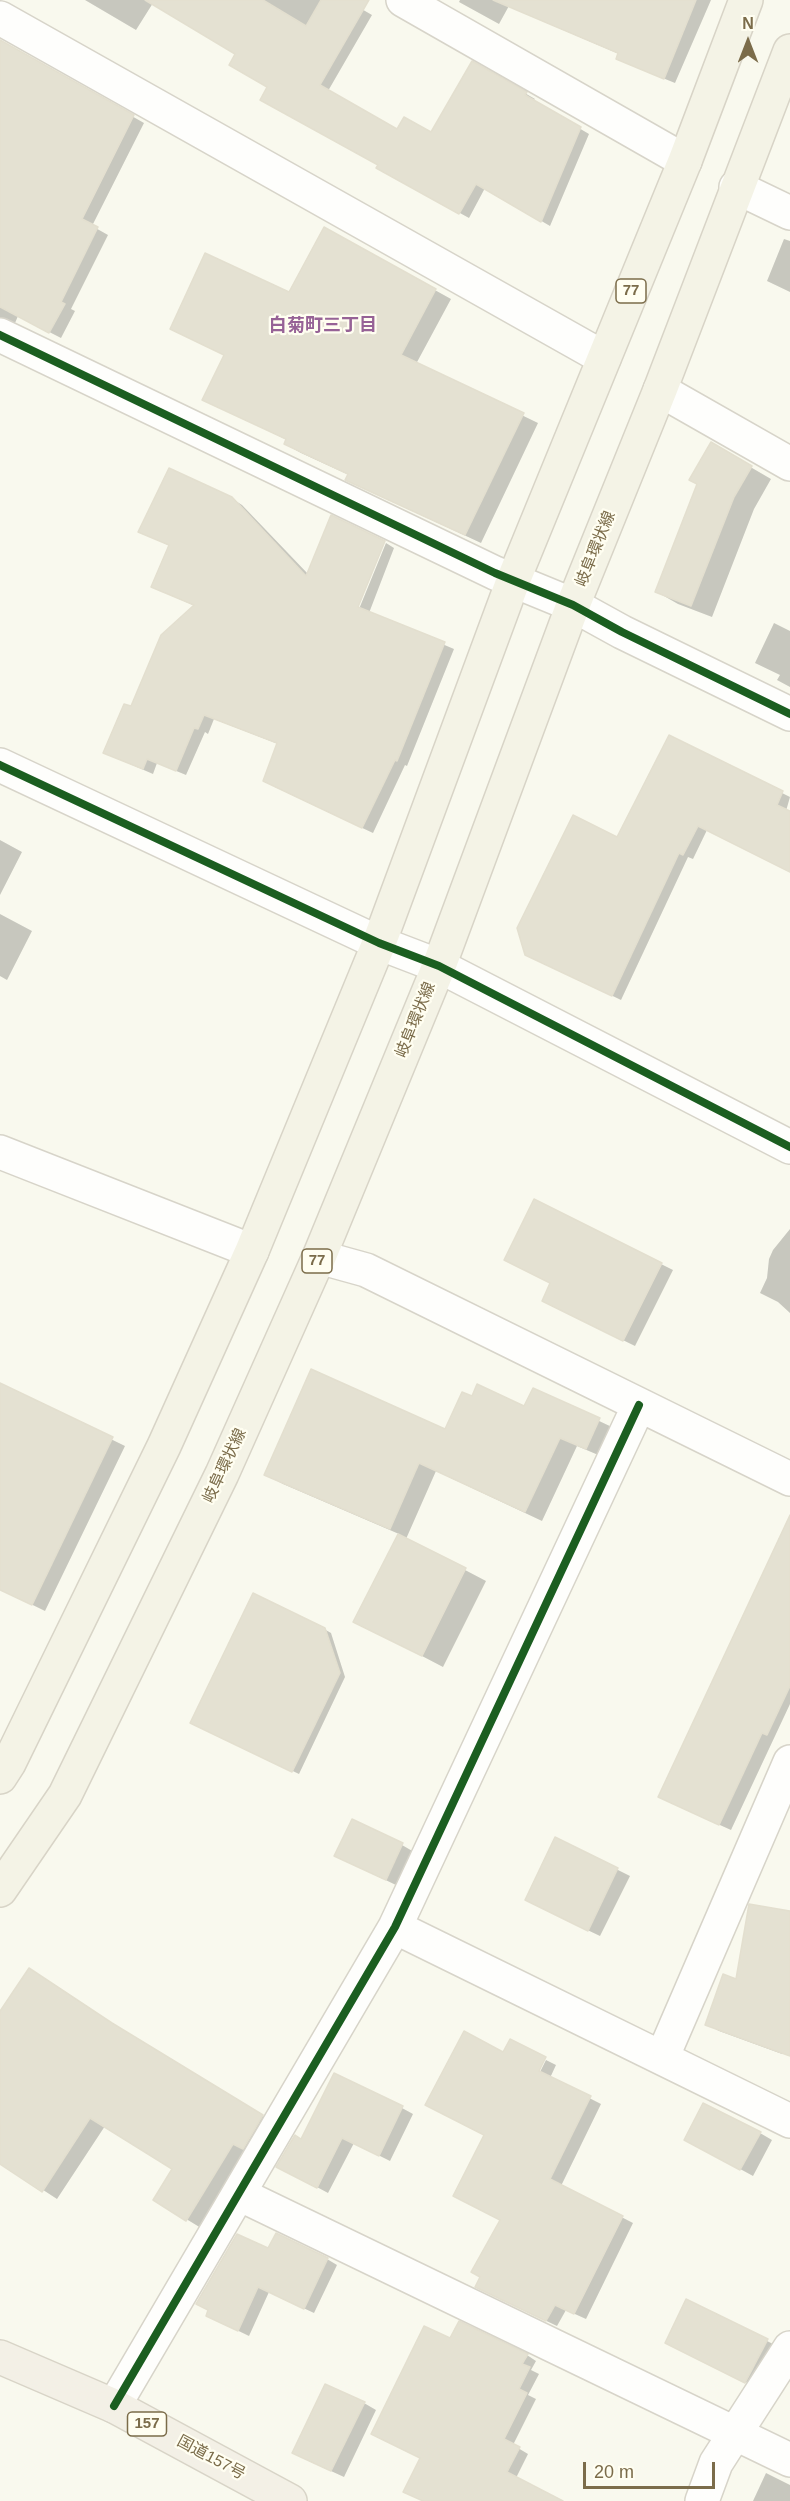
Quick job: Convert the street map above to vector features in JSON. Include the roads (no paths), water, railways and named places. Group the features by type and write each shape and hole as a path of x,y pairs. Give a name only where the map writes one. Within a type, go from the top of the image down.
{"highway":[{"name":"国道157号","path":"0,2357 114,2406 290,2501"}],"main road":[{"name":"77","path":"0,1777 9,1763 159,1457 252,1251 379,943 513,581 685,161 746,0"},
{"name":"岐阜環状線","path":"0,1890 65,1795 222,1474 319,1257 439,966 573,605 660,390 790,51"}],"street":[{"path":"403,0 685,161"},
{"path":"0,18 604,358"},
{"path":"736,187 790,213"},
{"path":"0,335 513,581 573,605 622,632 790,714"},
{"path":"660,390 790,465"},
{"path":"0,765 379,943 439,966 790,1148"},
{"path":"0,1152 252,1251"},
{"path":"319,1257 366,1270 790,1479"},
{"path":"114,2406 395,1927 639,1405"},
{"path":"662,2058 790,1762"},
{"path":"395,1927 790,2121"},
{"path":"239,2194 790,2460"},
{"path":"702,2501 716,2463 790,2348"}],"district":[{"name":"白菊町三丁目","path":"323,326"}]}
